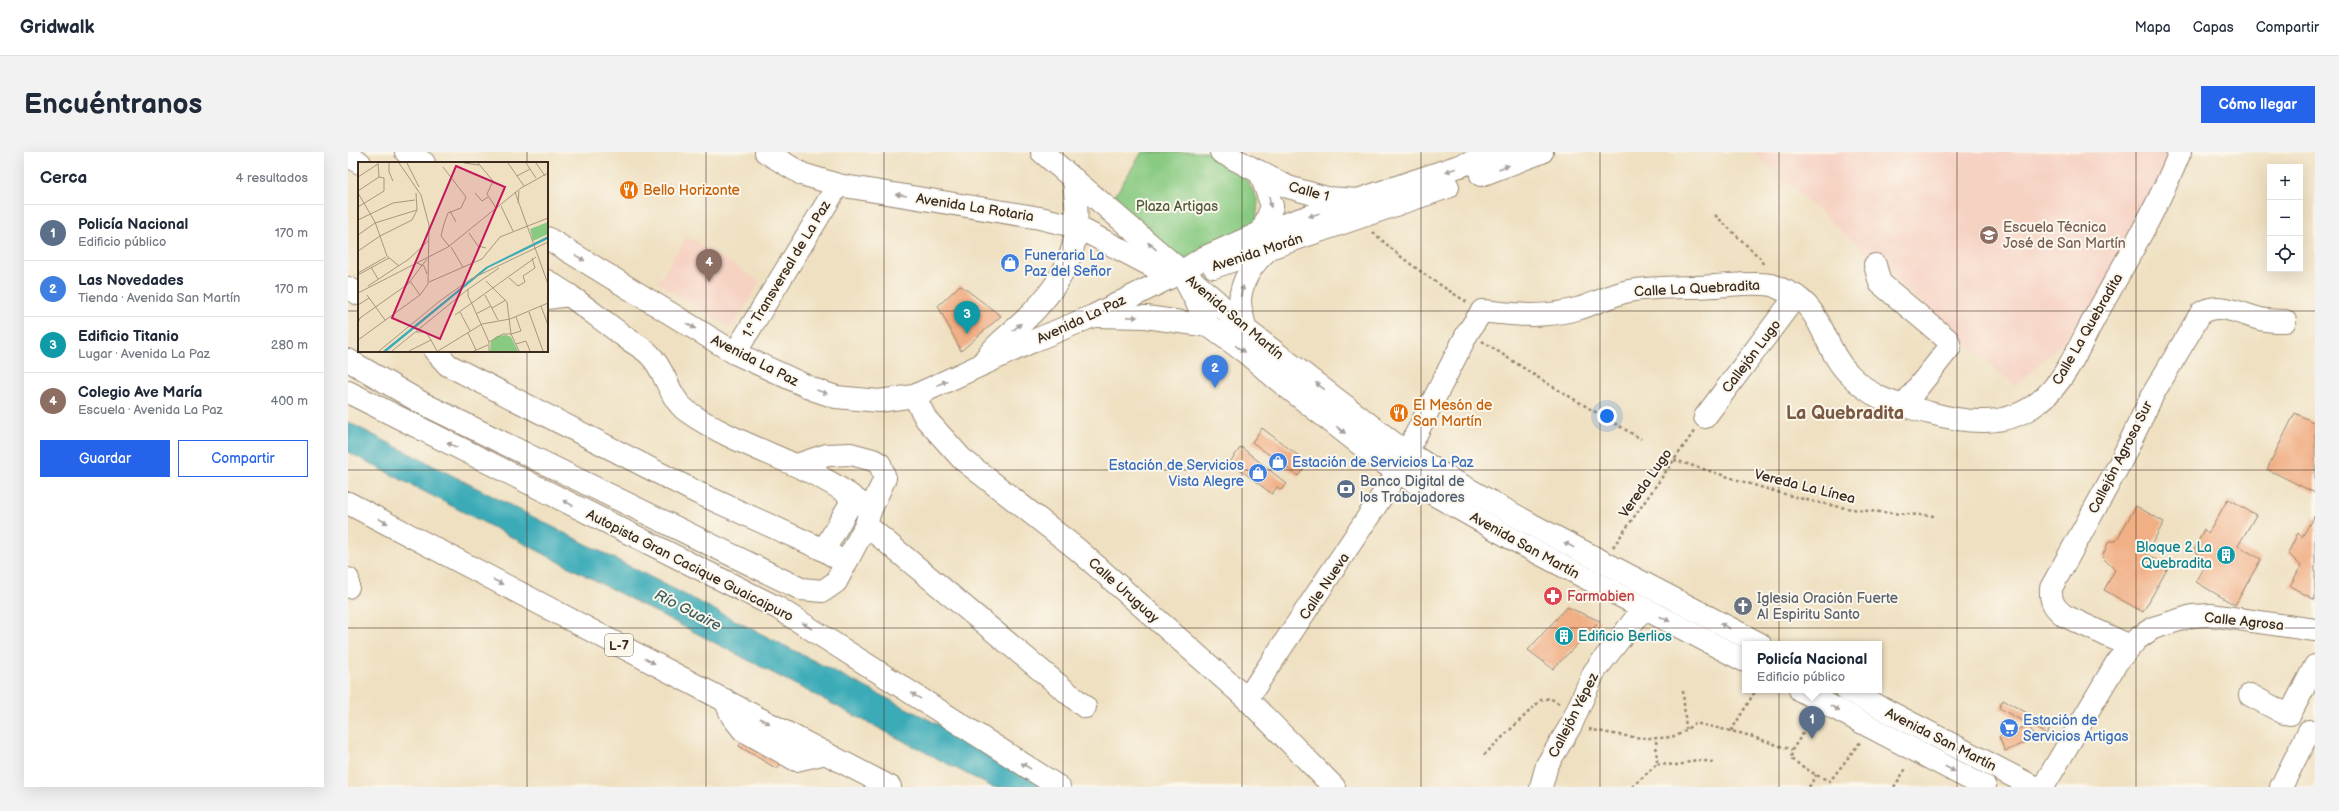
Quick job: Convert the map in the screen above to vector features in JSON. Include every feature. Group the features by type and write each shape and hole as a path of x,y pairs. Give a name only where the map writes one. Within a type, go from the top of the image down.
{"main road":[{"path":"406,152 422,162"},
{"name":"Avenida La Rotaria","path":"766,152 802,174 838,185 1040,218 1077,228 1158,269 1181,272"},
{"path":"1042,152 1181,272"},
{"name":"Calle 1","path":"1221,152 1288,187 1360,209"},
{"name":"Avenida Morán","path":"1360,209 1501,152"},
{"name":"Avenida Morán","path":"1181,272 1217,267 1265,241 1360,209 1542,152"},
{"name":"Calle La Quebradita","path":"1482,311 1528,317 1578,308 1603,298 1630,291 1772,285 1796,296 1812,309 1833,352 1847,373 1873,395 1903,406 1953,419 1974,422 2008,417 2026,410 2039,402 2062,376 2154,210 2180,152"},
{"path":"348,155 358,162"},
{"name":"Calle 1","path":"1260,172 1272,206 1265,241"},
{"name":"Avenida La Paz","path":"981,365 994,346 1018,327 1051,291 1067,264 1077,228 1074,179"},
{"name":"1.ª Transversal de La Paz","path":"736,353 838,185"},
{"name":"Avenida La Paz","path":"548,239 736,353 815,390 836,397 879,401 914,396 1093,316 1181,272"},
{"path":"1245,329 1240,302 1243,286 1265,241"},
{"path":"1875,265 1880,283 1950,343 1950,346 1903,406"},
{"name":"Avenida San Martín","path":"1181,272 1209,326 1245,352 1359,444 1398,472 1472,517 1643,609 1742,659"},
{"name":"Avenida San Martín","path":"1181,272 1215,300 1245,329 1407,452 1483,498 1754,641"},
{"path":"548,282 569,295 650,356 662,373 674,399 688,412 738,441 797,464 833,484 1085,707"},
{"path":"348,288 358,293"},
{"path":"548,298 569,295"},
{"name":"Callejón Lugo","path":"1705,417 1796,296"},
{"name":"Callejón Agrosa Sur","path":"2130,646 2065,616 2056,609 2051,599 2051,588 2107,486 2153,394 2200,313 2209,307 2218,307 2262,320 2285,321"},
{"path":"1407,452 1468,332 1482,311"},
{"path":"1093,316 1146,317 1209,326"},
{"path":"436,352 448,365 682,485 824,550 844,563"},
{"path":"348,360 422,403 801,590 823,591 836,582 863,511"},
{"name":"Autopista Gran Cacique Guaicaipuro","path":"348,392 778,608 1059,787"},
{"name":"Calle Uruguay","path":"914,396 926,419 962,460 1077,549 1247,699 1334,787"},
{"path":"797,464 827,455 851,454 873,460 880,464 885,478 863,511 824,550"},
{"name":"Calle Nueva","path":"1247,699 1398,472"},
{"name":"L-7","path":"348,503 890,787"},
{"path":"348,579 348,586"},
{"name":"Callejón Yépez","path":"1541,787 1548,765 1594,672 1643,609"},
{"name":"Calle Agrosa","path":"2043,787 2117,662 2130,646 2153,628 2192,616 2211,615 2315,630"},
{"path":"2250,695 2284,713 2290,714 2315,666"},
{"name":"Avenida San Martín","path":"1806,693 1985,787"},
{"name":"Avenida San Martín","path":"1853,693 2034,787"},
{"path":"2281,787 2309,731"}],"path":[{"path":"1360,209 1392,251 1424,275 1482,311"},
{"path":"1715,215 1760,258 1772,285"},
{"path":"1468,332 1545,382 1642,439"},
{"name":"Vereda Lugo","path":"1604,563 1612,548 1688,438 1705,417"},
{"name":"Vereda La Línea","path":"1674,460 1778,491 1827,503 1860,510 1934,516"},
{"path":"1683,691 1686,729"},
{"path":"1731,732 1754,693"},
{"path":"1484,755 1541,700 1550,698 1572,719 1613,734 1656,737 1675,736 1695,723 1792,750"},
{"path":"1823,702 1792,750 1791,759 1816,775 1830,781 1872,728"},
{"path":"1656,737 1657,764"},
{"path":"1894,787 1917,751"},
{"path":"1632,787 1657,764 1679,765 1696,760 1713,762"},
{"path":"1809,787 1816,775"}],"shaded area":[{"name":"Escuela Técnica José de San Martín","path":"1753,152 2174,152 2090,317 2015,386"},
{"path":"687,236 760,282 731,328 658,283"}],"green space":[{"name":"Plaza Artigas","path":"1142,152 1211,152 1230,165 1248,182 1258,201 1256,221 1248,234 1169,269 1103,215"}],"water":[{"name":"Río Guaire","path":"348,422 949,730 1052,787 992,787 348,452"}],"building":[{"path":"960,285 1001,316 961,351 938,306"},
{"path":"2295,413 2315,423 2315,493 2267,469"},
{"path":"1262,428 1308,463 1298,476 1252,442"},
{"name":"Estación de Servicios Vista Alegre","path":"1241,447 1287,484 1281,490 1277,487 1272,494 1230,462"},
{"name":"Bloque 2 La Quebradita","path":"2228,499 2256,515 2238,546 2261,559 2235,605 2196,582 2207,563 2194,550 2204,529 2208,534"},
{"path":"2136,506 2164,522 2146,554 2169,566 2143,612 2104,590 2115,570 2102,557 2109,541 2116,541"},
{"path":"2315,515 2315,600 2290,586 2301,566 2288,553 2298,533 2302,537"},
{"name":"Edificio Berlios","path":"1567,607 1600,621 1553,669 1528,650"},
{"name":"Estación de Servicios Artigas","path":"2003,700 2051,726 2046,734 1999,708"},
{"path":"2029,725 2035,739 2005,751 1999,737"},
{"path":"745,737 782,760 777,769 739,746"}],"place":[{"name":"Bello Horizonte","path":"629,190"},
{"name":"Escuela Técnica José de San Martín","path":"1989,235"},
{"name":"Funeraria La Paz del Señor","path":"1010,263"},
{"name":"Colegio Ave María","path":"709,282"},
{"name":"Edificio Titanio","path":"967,334"},
{"name":"Las Novedades","path":"1215,388"},
{"name":"El Mesón de San Martín","path":"1399,413"},
{"name":"Estación de Servicios La Paz","path":"1278,462"},
{"name":"Estación de Servicios Vista Alegre","path":"1258,473"},
{"name":"Banco Digital de los Trabajadores","path":"1346,489"},
{"name":"Bloque 2 La Quebradita","path":"2226,555"},
{"name":"Farmabien","path":"1553,596"},
{"name":"Iglesia Oración Fuerte Al Espiritu Santo","path":"1743,606"},
{"name":"Edificio Berlios","path":"1564,636"},
{"name":"Estación de Servicios Artigas","path":"2009,728"},
{"name":"Policía Nacional","path":"1812,739"}],"district":[{"name":"La Quebradita","path":"1845,413"}]}
